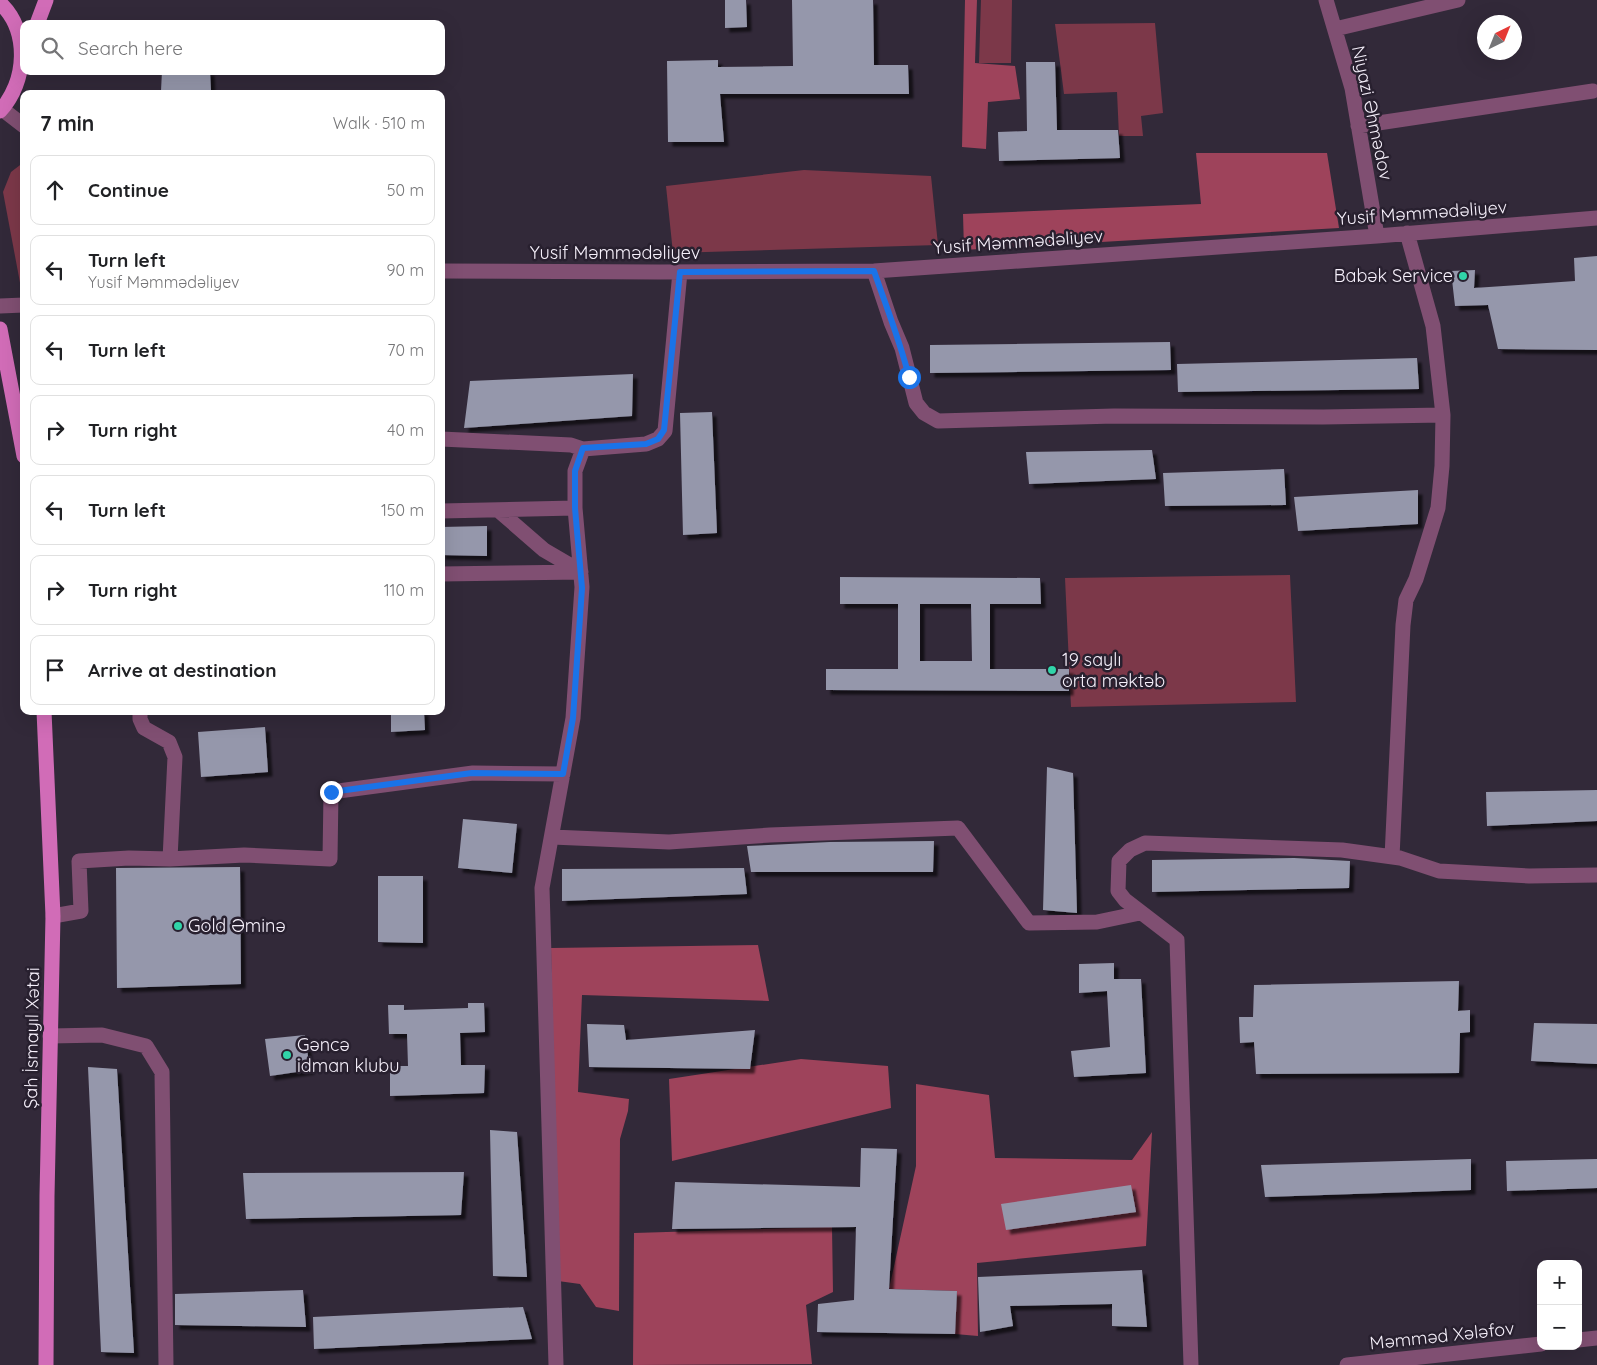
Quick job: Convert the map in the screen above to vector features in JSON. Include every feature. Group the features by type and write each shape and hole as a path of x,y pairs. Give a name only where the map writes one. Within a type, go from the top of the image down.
{"main road":[{"path":"38,20 46,0"},
{"path":"0,3 7,10 19,34 20,40"},
{"path":"1,113 16,87 20,71"},
{"path":"0,329 20,435"},
{"name":"Şah İsmayıl Xətai","path":"44,715 53,916 47,1196 46,1365"}],"street":[{"name":"Niyazi Əhmədov","path":"1326,0 1352,88 1377,236"},
{"path":"1335,29 1458,0"},
{"path":"1358,126 1593,91"},
{"path":"1,113 20,124"},
{"name":"Yusif Məmmədəliyev","path":"445,271 874,271 1377,236 1597,218"},
{"path":"1392,857 1403,625 1406,600 1418,571 1438,508 1442,466 1443,415 1434,326 1407,233"},
{"path":"874,271 902,348 916,403 924,413 938,421 1114,416 1323,417 1443,415"},
{"path":"445,439 571,445 583,448 646,444 658,439 664,430 680,272"},
{"path":"0,306 20,305"},
{"path":"556,1365 542,888 573,718 582,588 575,508 575,471 583,448"},
{"path":"445,511 575,508"},
{"path":"498,510 544,550 581,572"},
{"path":"445,574 581,572"},
{"path":"140,715 144,728 169,742 175,757 170,860"},
{"path":"53,916 81,911 79,861 129,858 170,860 244,855 330,859 331,792 472,773 563,774"},
{"path":"552,836 669,842 770,835 958,828 1029,923 1097,922 1140,913"},
{"path":"1191,1365 1177,940 1140,913 1118,891 1119,861 1130,850 1145,843 1342,850 1400,858 1439,871 1529,876 1597,874"},
{"path":"50,1036 102,1036 146,1046 162,1072 166,1365"},
{"path":"1582,1340 1597,1338"},
{"name":"Məmməd Xələfov","path":"1347,1365 1537,1344"}],"shaded area":[{"path":"965,0 977,0 975,63 1015,66 1020,99 988,102 986,149 962,147"},
{"path":"981,0 1012,0 1011,63 979,63"},
{"path":"1155,23 1163,113 1141,116 1143,136 1119,136 1117,92 1064,94 1055,24"},
{"path":"1196,153 1327,153 1339,228 964,250 963,214 1201,204"},
{"path":"20,165 20,283 3,192 11,172"},
{"path":"804,170 931,176 938,245 673,253 666,186"},
{"path":"1290,575 1296,702 1071,707 1065,578"},
{"path":"758,945 769,1001 582,995 578,1092 629,1099 628,1111 620,1139 619,1311 596,1307 580,1284 558,1281 551,948"},
{"path":"801,1059 888,1066 891,1108 672,1161 669,1079"},
{"path":"916,1084 989,1095 995,1158 1132,1160 1152,1132 1146,1246 977,1263 978,1336 955,1334 957,1291 889,1289 916,1166"},
{"path":"832,1227 833,1292 806,1305 812,1364 633,1365 634,1233"}],"building":[{"path":"725,0 746,0 747,27 725,28"},
{"path":"792,0 873,0 874,65 908,65 909,94 720,94 724,142 668,142 667,61 718,60 718,67 793,66"},
{"path":"1026,62 1055,62 1057,130 1118,130 1120,158 999,161 998,132 1027,131"},
{"path":"162,75 210,75 211,90 161,90"},
{"path":"1597,256 1597,350 1498,349 1488,305 1455,306 1451,271 1475,270 1474,288 1575,281 1574,258"},
{"path":"1170,342 1171,370 930,373 930,345"},
{"path":"1417,358 1419,389 1178,392 1177,364"},
{"path":"633,374 632,416 464,428 470,381"},
{"path":"712,412 717,533 683,535 680,413"},
{"path":"1152,450 1156,479 1029,484 1026,452"},
{"path":"1284,469 1286,505 1165,506 1163,473"},
{"path":"1418,490 1418,524 1298,531 1294,497"},
{"path":"487,526 487,556 445,555 445,527"},
{"path":"840,577 1040,578 1041,604 990,604 990,669 1069,669 1069,691 826,690 826,669 898,669 898,604 840,604","holes":["920,604 971,604 972,661 920,661"]},
{"path":"391,715 424,715 425,730 391,732"},
{"path":"265,727 268,772 201,777 198,732"},
{"path":"1047,767 1073,773 1077,913 1043,910"},
{"path":"1597,790 1597,821 1487,826 1486,792"},
{"path":"463,819 517,824 512,873 458,868"},
{"path":"934,841 933,872 751,872 747,846 830,842"},
{"path":"1294,858 1350,861 1349,888 1152,892 1152,860"},
{"name":"Gold Əminə","path":"240,867 241,984 117,988 116,868"},
{"path":"744,868 747,894 562,901 562,869"},
{"path":"378,876 423,876 423,943 378,942"},
{"path":"1114,963 1114,979 1141,979 1146,1073 1074,1077 1071,1051 1110,1047 1107,991 1079,993 1079,964"},
{"path":"1459,981 1458,1011 1470,1010 1470,1032 1460,1033 1459,1073 1256,1074 1254,1042 1240,1043 1239,1017 1253,1017 1254,985"},
{"path":"468,1003 484,1003 485,1032 460,1033 461,1065 485,1065 484,1093 390,1096 390,1066 408,1066 407,1034 389,1034 388,1005 404,1005 404,1010 468,1008"},
{"path":"1534,1023 1597,1024 1597,1064 1531,1061"},
{"path":"587,1024 624,1025 626,1040 755,1030 750,1069 589,1067"},
{"name":"Gəncə idman klubu","path":"305,1035 310,1070 270,1076 265,1039"},
{"path":"88,1067 117,1069 134,1353 101,1352"},
{"path":"490,1130 517,1132 527,1277 493,1276"},
{"path":"861,1148 897,1149 889,1289 957,1291 955,1334 817,1332 818,1304 854,1300 856,1227 672,1229 675,1182 860,1187"},
{"path":"1471,1159 1471,1190 1265,1197 1261,1165"},
{"path":"1597,1159 1597,1188 1507,1191 1506,1161"},
{"path":"464,1172 461,1215 246,1219 243,1173"},
{"path":"1131,1185 1136,1212 1006,1230 1001,1204"},
{"path":"1142,1270 1147,1327 1112,1326 1112,1304 1010,1306 1013,1326 980,1332 978,1277"},
{"path":"303,1290 306,1327 175,1325 175,1294"},
{"path":"523,1307 532,1339 314,1349 313,1317"}],"place":[{"name":"Babək Service","path":"1463,276"},
{"name":"19 saylı orta məktəb","path":"1052,670"},
{"name":"Gold Əminə","path":"178,926"},
{"name":"Gəncə idman klubu","path":"287,1055"}],"route":[{"path":"331,792 472,773 563,774 573,718 582,588 575,508 575,471 583,448 646,444 658,439 664,430 680,272 874,271 902,348 909,377"}]}
